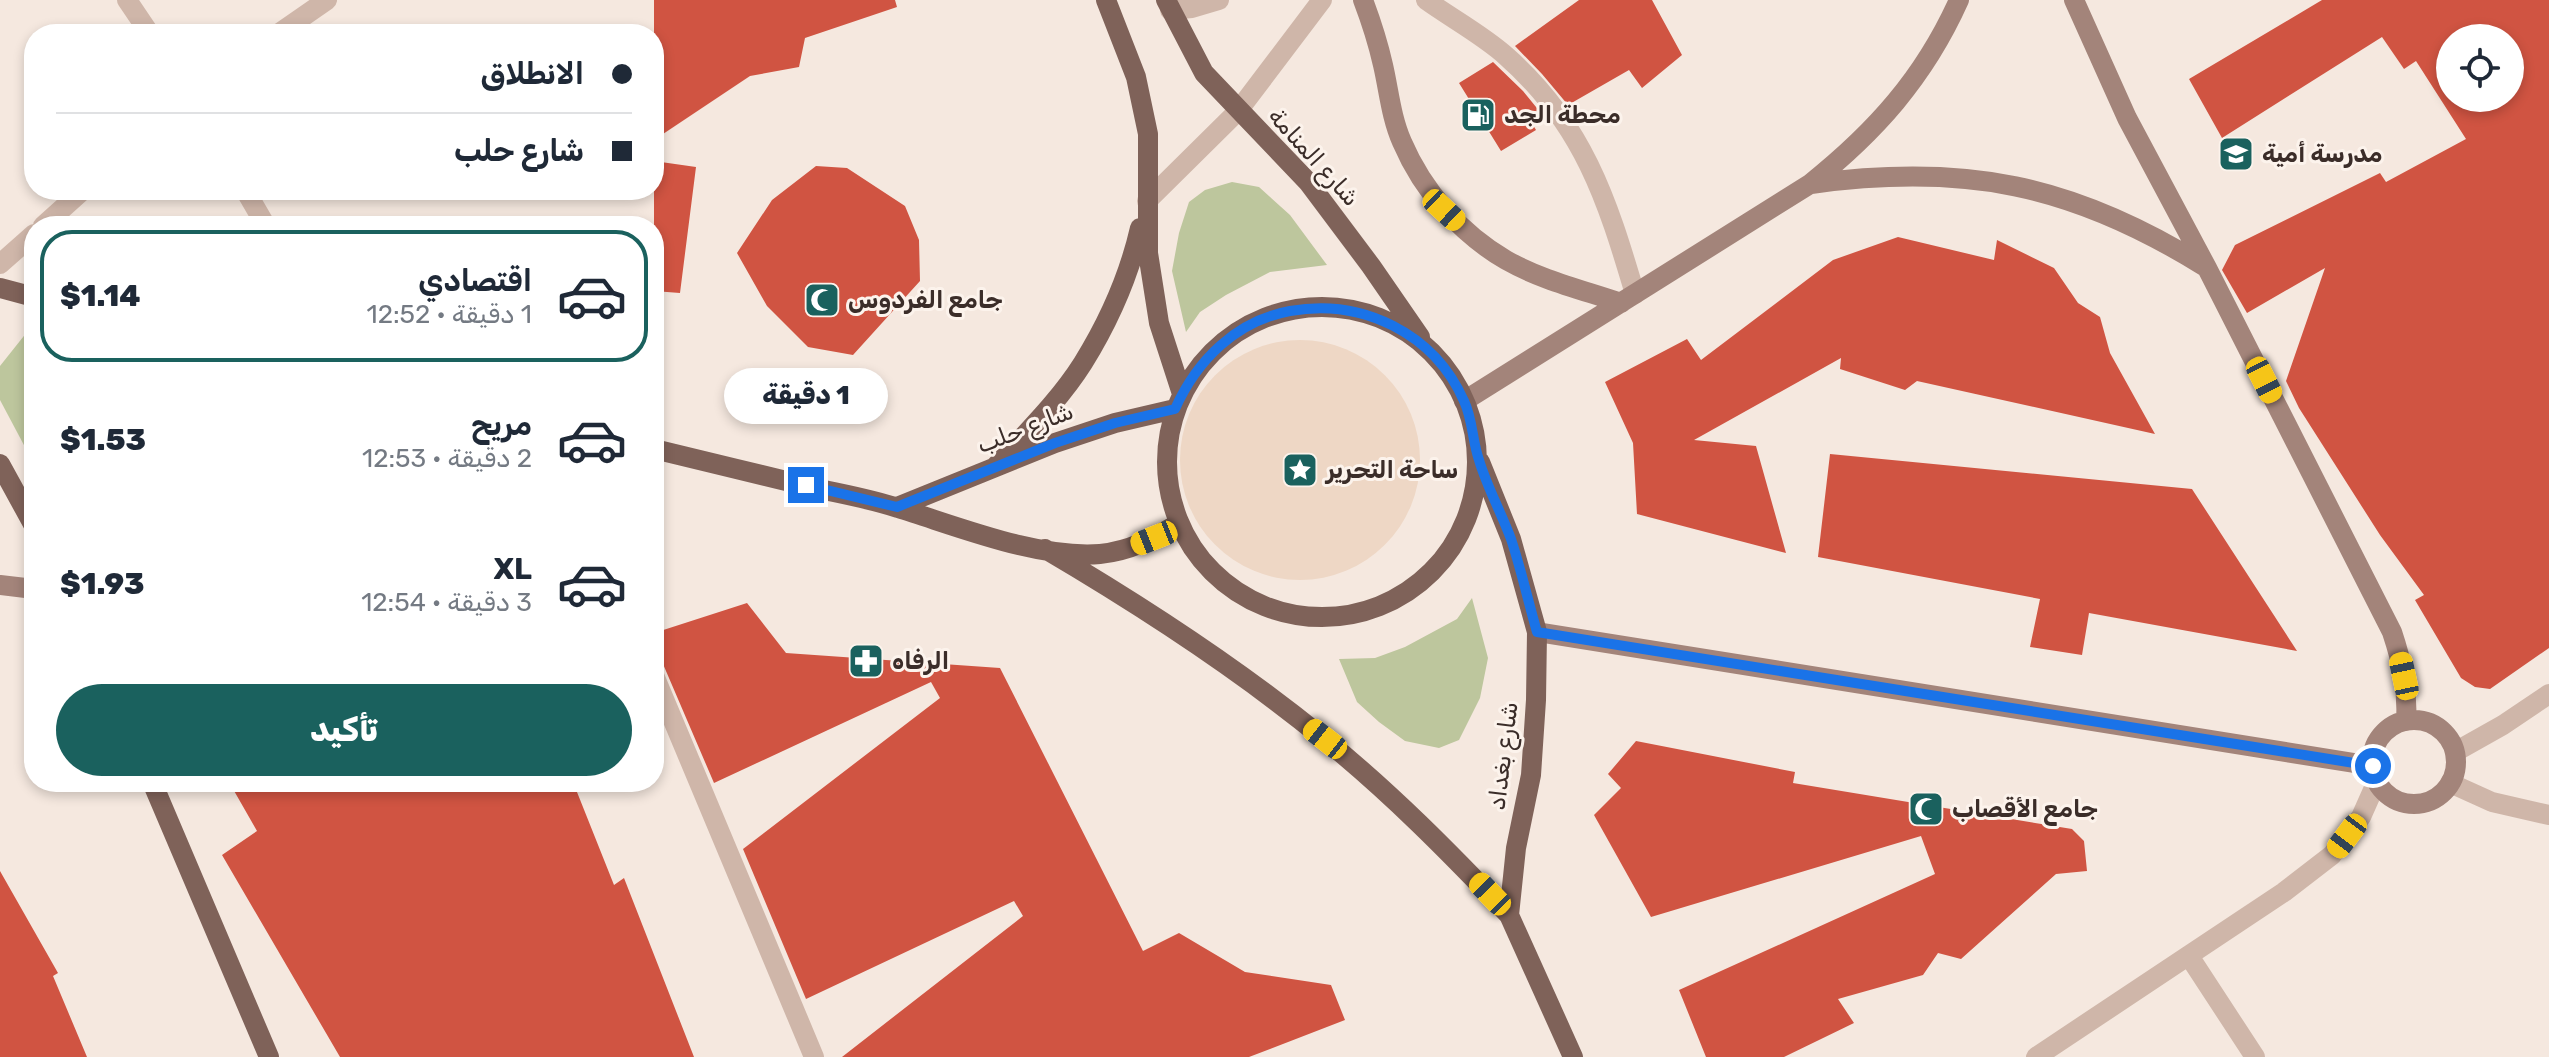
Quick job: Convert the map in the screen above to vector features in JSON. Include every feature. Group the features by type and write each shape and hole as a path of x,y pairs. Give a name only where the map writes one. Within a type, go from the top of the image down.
{"main road":[{"path":"1106,0 1136,77 1148,134 1148,253 1159,323 1179,402"},
{"path":"1363,0 1402,141 1420,178 1444,210 1474,238 1507,261 1545,277 1628,299"},
{"path":"1464,401 1810,184 1852,150 1890,111 1922,68 1959,0"},
{"path":"2074,0 2127,118 2392,632 2404,676 2406,721"},
{"name":"شارع المنامة","path":"1168,5 1204,73 1308,182 1448,372 1464,401 1474,429 1478,457"},
{"path":"1810,184 1862,177 1914,175 1966,178 2017,186 2067,199 2116,217 2207,268"},
{"path":"995,467 1081,365 1111,314 1133,259 1147,201"},
{"path":"0,288 24,294"},
{"path":"1427,347 1392,324 1353,310 1312,307 1272,314 1235,332 1205,360 1179,402 1167,447 1168,485 1179,523 1197,554 1221,581 1251,601 1284,614 1320,618 1356,614 1390,603 1420,584 1445,558 1463,528 1475,493 1478,457"},
{"name":"شارع حلب","path":"897,507 1055,443 1179,402"},
{"path":"664,451 897,507 949,525 1073,554 1101,554 1129,548 1179,523"},
{"name":"شارع بغداد","path":"1478,457 1511,539 1537,632 1531,775 1516,848 1509,915"},
{"path":"0,464 24,508"},
{"path":"1045,549 1190,638 1258,687 1325,739 1451,853 1509,915 1573,1057"},
{"path":"0,585 24,588"},
{"path":"1537,632 2375,773"},
{"path":"2406,721 2422,721 2437,727 2448,738 2455,752 2455,768 2450,783 2441,795 2427,803 2397,801 2385,793 2375,773 2374,750 2380,737 2392,726 2406,721"},
{"path":"156,792 269,1057"}],"street":[{"path":"127,0 143,24"},
{"path":"292,24 327,0"},
{"path":"1168,5 1192,8 1219,0"},
{"path":"1147,201 1238,111 1322,0"},
{"path":"1426,0 1504,54 1542,92 1574,134 1598,181 1628,299"},
{"path":"54,216 72,200"},
{"path":"0,264 24,243"},
{"path":"2455,752 2549,694"},
{"path":"664,699 814,1057"},
{"path":"2036,1057 2284,892 2332,855 2361,817 2375,773"},
{"path":"2450,783 2492,802 2549,815"},
{"path":"2189,956 2255,1057"}],"green space":[{"path":"1232,182 1259,187 1290,215 1327,265 1270,272 1200,312 1186,332 1172,271 1179,233 1189,202 1205,190"},
{"path":"24,336 24,445 0,400 0,366"},
{"path":"1472,598 1488,658 1480,698 1459,740 1439,748 1405,741 1357,702 1339,659 1375,658 1405,647 1457,619"}],"shaded area":[{"name":"ساحة التحرير","path":"1300,340 1323,342 1346,349 1367,360 1385,375 1400,393 1411,414 1418,437 1418,483 1411,506 1400,527 1385,545 1367,560 1346,571 1323,578 1300,580 1277,578 1254,571 1233,560 1215,545 1200,527 1189,506 1182,483 1180,460 1182,437 1189,414 1200,393 1215,375 1233,360 1254,349 1277,342"}],"building":[{"path":"654,0 895,0 897,7 805,38 799,67 750,76 664,133 664,24 654,24"},
{"path":"1579,0 1652,0 1682,55 1642,88 1629,70 1568,105 1515,46"},
{"path":"2322,0 2549,0 2549,648 2490,689 2475,687 2461,678 2415,600 2424,595 2380,535 2299,408 2286,381 2325,268 2247,313 2222,270 2235,245 2380,173 2386,182 2466,139 2449,112 2524,112 2524,24 2436,24 2436,92 2416,61 2404,69 2382,37 2222,138 2189,79"},
{"path":"1493,62 1545,118 1533,125 1536,130 1501,151 1459,83"},
{"path":"664,162 696,167 680,293 664,292 664,216 654,216 654,200 664,200"},
{"path":"816,166 847,168 905,206 919,240 920,281 853,355 808,347 767,306 737,253 772,200"},
{"path":"1898,237 1994,260 1997,240 2054,268 2078,303 2100,317 2110,353 2155,434 1917,381 1905,390 1840,369 1841,358 1694,440 1756,446 1786,553 1637,514 1633,443 1605,382 1687,339 1701,360 1833,260"},
{"path":"1830,454 2192,489 2297,651 2089,613 2082,655 2030,647 2040,599 1818,557"},
{"path":"747,603 786,653 1000,668 1143,951 1179,933 1245,972 1331,985 1345,1020 1249,1057 842,1057 1023,916 1014,901 806,999 743,849 940,698 931,682 714,783 664,666 664,630"},
{"path":"1636,741 1795,772 1793,783 2072,829 2084,841 2087,871 2056,874 1961,959 1938,953 1923,975 1838,999 1854,1023 1784,1057 1706,1057 1679,990 1935,874 1921,836 1651,917 1594,815 1621,788 1608,774"},
{"path":"235,792 577,792 614,885 624,878 694,1057 340,1057 222,855 257,831"},
{"path":"0,871 58,973 53,976 87,1057 0,1057"}],"place":[{"name":"محطة الجد","path":"1478,115"},
{"name":"مدرسة أمية","path":"2236,154"},
{"name":"جامع الفردوس","path":"822,300"},
{"name":"ساحة التحرير","path":"1300,470"},
{"name":"الرفاه","path":"866,661"},
{"name":"جامع الأقصاب","path":"1926,809"}],"route":[{"path":"806,485 897,507 1055,443 1115,423 1175,409 1205,360 1235,332 1272,314 1312,307 1353,310 1392,324 1427,347 1448,372 1464,401 1474,429 1478,457 1511,539 1537,632 2373,766"}]}
